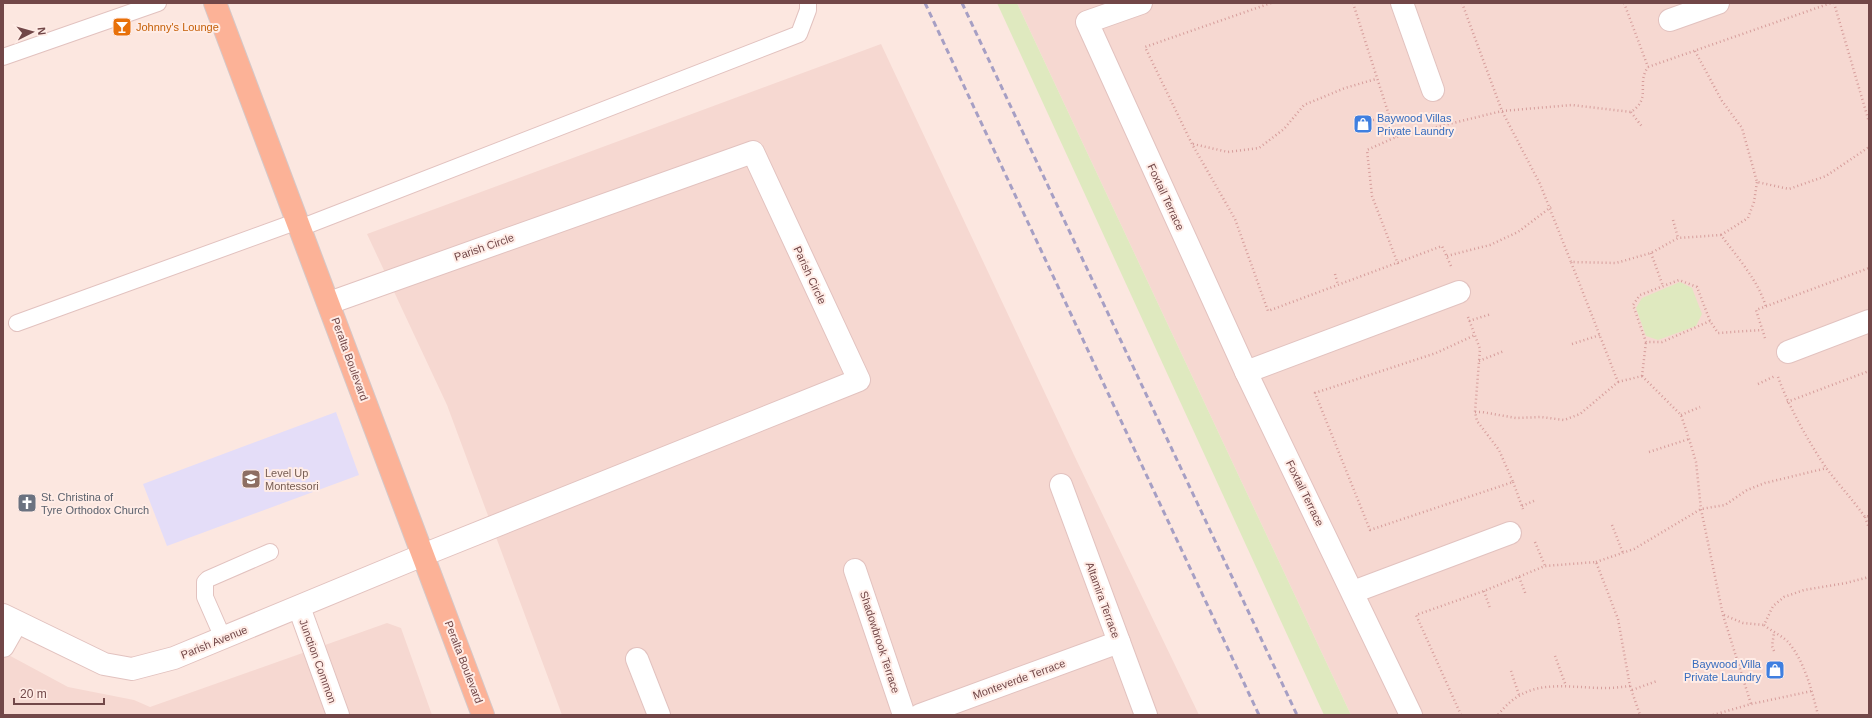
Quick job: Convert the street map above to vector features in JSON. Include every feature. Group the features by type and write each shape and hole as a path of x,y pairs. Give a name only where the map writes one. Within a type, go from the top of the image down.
{"main road":[{"name":"Peralta Boulevard","path":"216,3 484,715"}],"street":[{"name":"Foxtail Terrace","path":"1141,3 1086,22 1246,372 1411,715"},
{"path":"1402,3 1432,90"},
{"path":"1670,20 1718,3"},
{"name":"Parish Circle","path":"329,302 753,152 859,380 423,555"},
{"path":"1246,372 1459,292"},
{"path":"1788,352 1869,321"},
{"name":"Altamira Terrace","path":"1061,485 1146,715"},
{"path":"1353,592 1510,533"},
{"name":"Parish Avenue","path":"9,619 104,664 132,669 174,658 423,555"},
{"name":"Shadowbrook Terrace","path":"855,570 904,715"},
{"name":"Junction Common","path":"299,607 338,715"},
{"path":"3,646 9,619"},
{"name":"Monteverde Terrace","path":"920,715 1119,642"},
{"path":"637,659 660,715"}],"lane":[{"path":"3,57 158,3"},
{"path":"17,322 299,225 799,34 808,10 808,3"},
{"path":"223,638 205,597 205,582 208,579 270,552"}],"path":[{"path":"1271,3 1144,47 1192,144 1235,219 1268,311 1398,264 1442,246 1447,256 1490,245 1518,232 1551,207"},
{"path":"1353,3 1376,79 1396,137"},
{"path":"1462,3 1502,111 1551,207 1618,382"},
{"path":"1624,3 1648,66"},
{"path":"1398,264 1372,196 1367,150 1396,137 1502,111 1572,105 1631,112 1639,107 1642,99 1644,72 1648,66 1832,3 1869,122"},
{"path":"1572,262 1616,263 1651,253 1678,238 1721,235 1748,218 1754,202 1756,182 1742,128 1722,101 1695,51"},
{"path":"1192,144 1228,152 1259,148 1284,129 1304,105 1345,88 1376,79"},
{"path":"1631,112 1643,128"},
{"path":"1373,120 1389,118"},
{"path":"1756,182 1789,189 1826,176 1869,147"},
{"path":"1673,220 1678,238"},
{"path":"1721,235 1745,266 1766,307"},
{"path":"1651,253 1663,286"},
{"path":"1642,376 1646,342 1633,305 1640,295 1679,280 1697,287 1710,321 1718,333 1761,330 1756,310 1869,268"},
{"path":"1334,274 1338,286"},
{"path":"1469,321 1491,314"},
{"path":"1646,342 1662,342 1710,321"},
{"path":"1475,335 1480,349 1479,361 1474,412 1477,421 1499,450 1513,482 1370,530 1315,393 1436,352 1475,335"},
{"path":"1572,344 1600,335"},
{"path":"1479,361 1504,351"},
{"path":"1869,371 1787,402 1827,468 1865,517 1869,528"},
{"path":"1758,384 1777,375"},
{"path":"1474,412 1516,418 1541,416 1564,420 1580,414 1618,382 1642,376"},
{"path":"1642,376 1681,415 1689,439 1696,462 1701,509 1724,615 1751,704"},
{"path":"1681,415 1700,407"},
{"path":"1649,452 1689,439"},
{"path":"1461,715 1416,615 1484,591 1545,566 1596,562 1623,553 1634,549 1701,509 1725,505 1747,490 1766,483 1827,468"},
{"path":"1522,506 1536,500"},
{"path":"1865,517 1869,516"},
{"path":"1612,525 1623,553"},
{"path":"1596,562 1618,619 1630,686 1640,715"},
{"path":"1520,577 1526,595"},
{"path":"1764,625 1773,606 1784,597 1804,590 1846,583 1869,577"},
{"path":"1484,591 1490,608"},
{"path":"1724,615 1744,623 1764,625 1788,643 1802,667 1812,691 1818,715"},
{"path":"1774,633 1772,646 1774,651"},
{"path":"1554,656 1566,686"},
{"path":"1511,671 1519,695"},
{"path":"1632,690 1657,681"},
{"path":"1498,715 1519,695 1533,689 1566,686 1605,688 1630,686"},
{"path":"1713,715 1751,704 1812,691"}],"shaded area":[{"path":"1017,3 1869,3 1869,715 1351,715"},
{"path":"881,44 1074,455 1199,715 562,715 447,405 367,234"},
{"name":"Level Up Montessori","path":"336,412 359,475 167,546 143,484"},
{"path":"387,623 401,628 432,715 3,715 3,652 68,687 134,700 150,707"}],"green space":[{"path":"997,3 1017,3 1351,715 1324,715"},
{"path":"1680,282 1692,288 1702,314 1696,326 1658,340 1646,336 1636,308 1642,298"}],"railway":[{"path":"925,3 1259,715"},
{"path":"962,3 1297,715"}],"place":[{"name":"Johnny's Lounge","path":"122,27"},
{"name":"Baywood Villas Private Laundry","path":"1363,124"},
{"name":"Level Up Montessori","path":"251,479"},
{"name":"St. Christina of Tyre Orthodox Church","path":"27,503"},
{"name":"Baywood Villa Private Laundry","path":"1775,670"}]}
